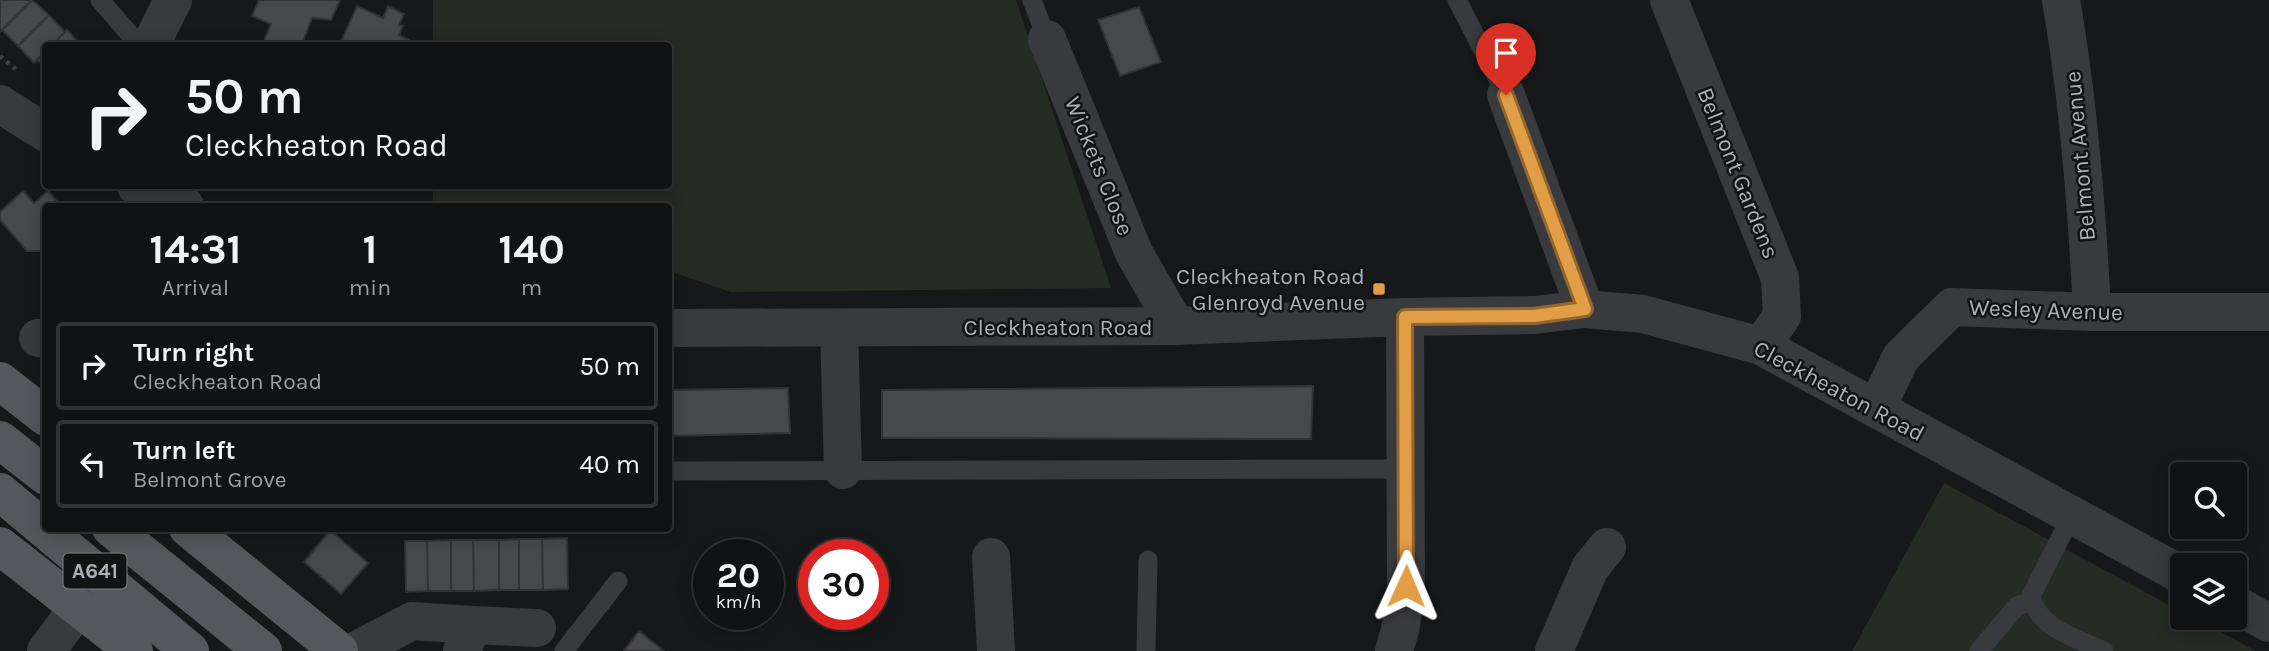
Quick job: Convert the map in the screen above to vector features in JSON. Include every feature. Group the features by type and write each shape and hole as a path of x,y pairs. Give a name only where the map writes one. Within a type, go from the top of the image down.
{"main road":[{"path":"0,381 42,414"},
{"path":"0,440 42,473"},
{"name":"A641","path":"0,492 42,527"},
{"name":"A641","path":"48,532 190,651"},
{"name":"A641","path":"116,532 264,651"},
{"path":"193,532 340,651"},
{"path":"0,546 134,651"}],"street":[{"path":"152,42 173,0"},
{"name":"Belmont Gardens","path":"1669,0 1780,278 1782,316 1761,346"},
{"name":"Belmont Avenue","path":"2062,0 2074,72 2092,312"},
{"name":"Wickets Close","path":"1047,39 1134,253 1176,326"},
{"path":"1506,95 1585,309"},
{"path":"0,104 42,130"},
{"path":"146,195 174,203"},
{"name":"Wesley Avenue","path":"1876,409 1901,357 1952,307 2092,312 2269,312"},
{"name":"Cleckheaton Road","path":"672,328 1176,326 1405,317 1534,316 1585,309 1643,314 1761,346 2170,568"},
{"path":"1398,650 1406,586 1405,317"},
{"path":"839,328 843,470"},
{"path":"1554,651 1590,568 1607,547"},
{"path":"991,557 996,651"},
{"path":"46,651 79,607"},
{"path":"2247,610 2269,621"},
{"path":"355,651 412,621 467,638 550,640"}],"lane":[{"path":"100,0 137,42"},
{"name":"Wickets Close","path":"1032,0 1047,39"},
{"path":"1457,0 1506,95"},
{"path":"672,471 1407,469"},
{"path":"2072,515 2031,596 2032,601 2034,609 2049,625 2104,651"},
{"path":"1146,651 1147,560"},
{"path":"550,640 618,581"},
{"path":"1979,651 2017,606 2032,601"}],"shaded area":[{"path":"433,0 1016,0 1111,288 731,292 672,272 672,203 433,203 433,189 672,189 672,42 433,42"},
{"path":"1944,483 2170,605 2170,630 2217,630 2256,651 1852,651"}],"building":[{"path":"0,0 32,0 0,32"},
{"path":"32,0 49,15 18,46 2,30"},
{"path":"259,0 340,0 331,20 312,18 303,42 264,42 271,24 252,16"},
{"path":"357,6 383,18 388,6 404,14 399,25 403,26 399,35 408,42 341,42"},
{"path":"1139,7 1161,62 1120,76 1098,20"},
{"path":"49,15 65,32 55,42 42,42 42,55 34,63 18,46"},
{"path":"67,30 78,42 55,42"},
{"path":"23,191 34,203 48,191 58,203 42,203 42,251 27,251 0,220 0,212"},
{"path":"1313,386 1311,439 882,438 882,390"},
{"path":"788,388 790,433 672,436 672,390"},
{"path":"328,532 332,532 368,563 341,594 304,562"},
{"path":"567,538 568,589 543,590 542,539"},
{"path":"519,539 519,590 499,590 499,540"},
{"path":"519,539 542,539 543,590 519,590"},
{"path":"451,540 451,591 428,591 427,541"},
{"path":"451,540 473,540 474,591 451,591"},
{"path":"473,540 499,540 499,590 474,591"},
{"path":"405,541 427,541 428,591 406,592"},
{"path":"639,631 664,651 624,651"}],"place":[{"name":"Cleckheaton Road Glenroyd Avenue","path":"1379,289"}],"route":[{"path":"1406,586 1405,317 1534,316 1585,309 1506,95"}]}
